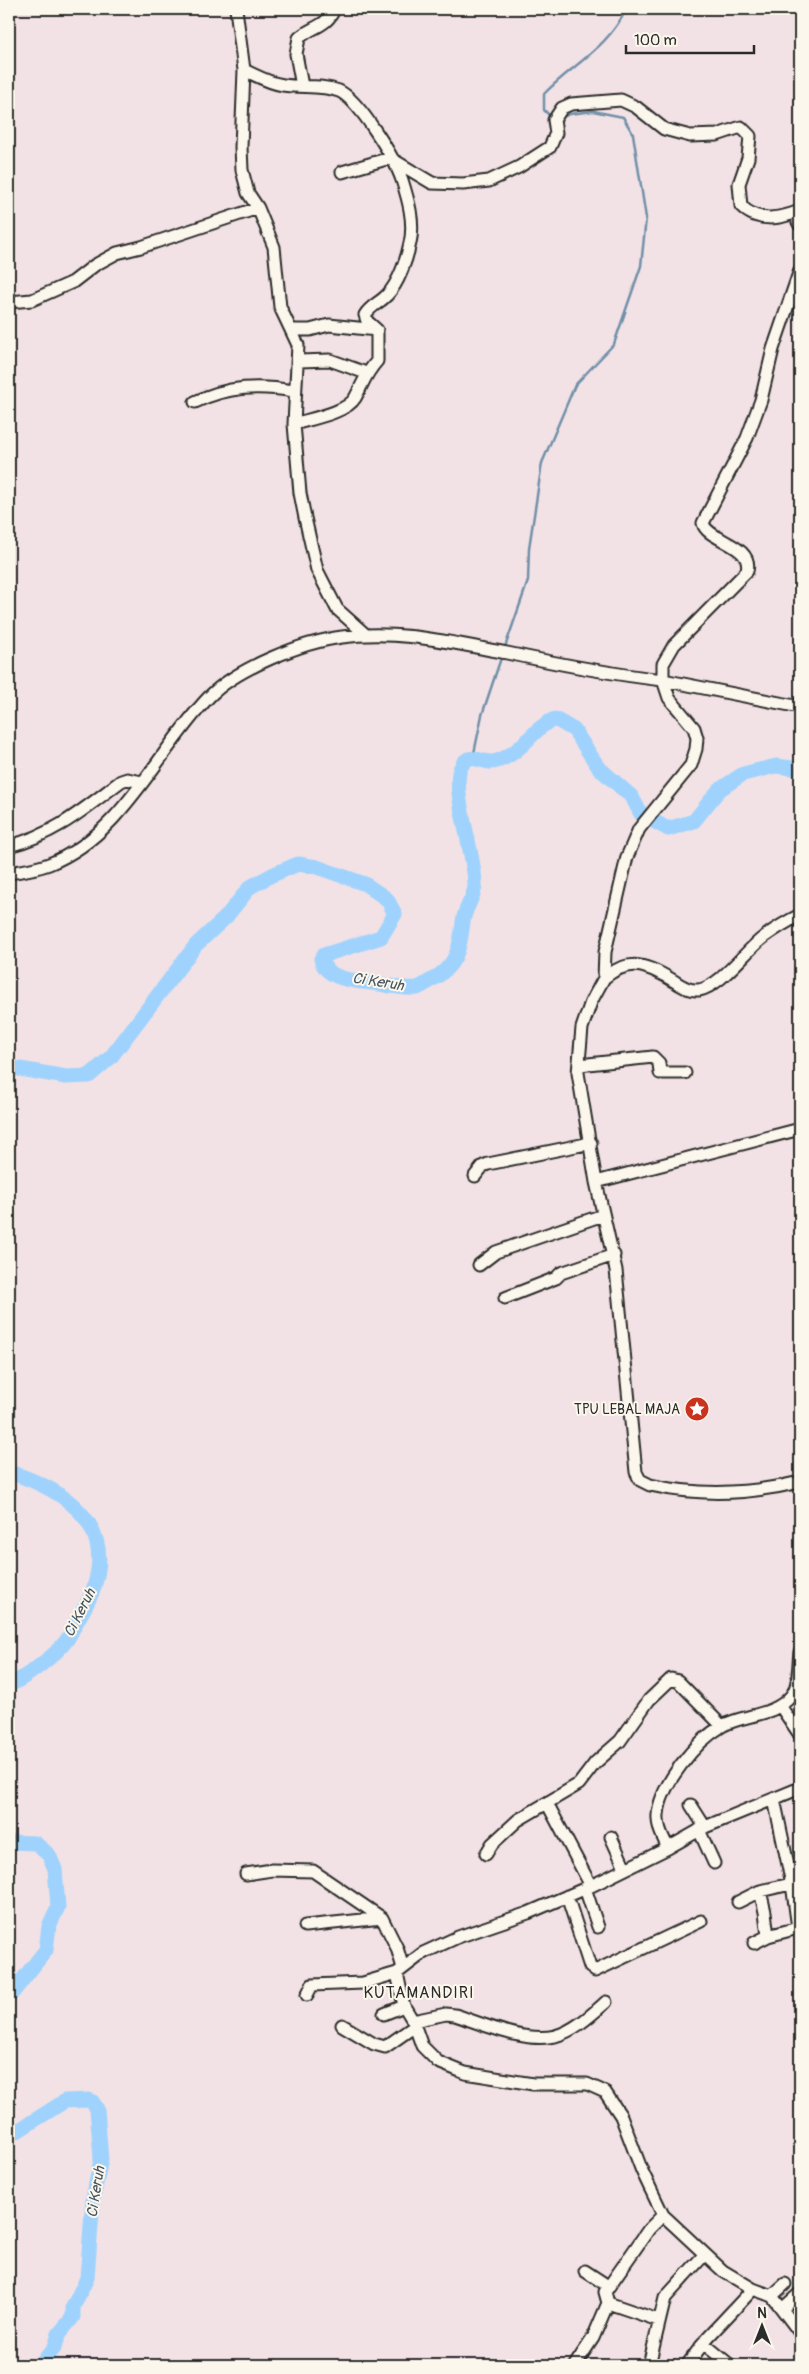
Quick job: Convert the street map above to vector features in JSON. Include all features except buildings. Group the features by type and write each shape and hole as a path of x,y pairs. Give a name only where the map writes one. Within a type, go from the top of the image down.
{"street":[{"path":"236,9 244,70 241,158 248,193 258,208 274,247 280,307 298,345 299,361 294,391 294,424 300,493 317,570 338,610 365,634"},
{"path":"302,86 296,54 299,38 332,16 334,9"},
{"path":"244,70 270,82 321,87 341,92 366,116 401,178 413,228 410,244 395,283 390,292 365,315 367,321 377,330 377,361 366,374 354,400 348,406 294,424"},
{"path":"342,172 390,158 432,183 463,184 489,181 519,167 544,151 553,142 556,134 554,120 562,108 571,104 622,100 636,107 664,129 690,136 717,135 741,127 750,136 748,158 739,184 741,206 751,216 763,218 800,211"},
{"path":"9,302 32,300 73,282 117,253 141,247 258,208"},
{"path":"800,219 798,222 800,225"},
{"path":"604,978 604,958 627,857 639,829 663,802 691,765 697,738 694,728 669,698 663,680 664,664 674,645 747,571 746,557 728,542 705,529 703,524 747,438 761,400 773,349 800,270"},
{"path":"291,330 310,330 329,325 377,330"},
{"path":"299,361 330,360 366,374"},
{"path":"195,402 211,394 237,388 268,387 294,391"},
{"path":"9,874 48,864 68,854 106,826 210,696 232,679 256,665 295,650 340,637 365,634 445,641 612,674 663,680 800,707"},
{"path":"9,845 26,842 67,823 121,781 127,779 142,782"},
{"path":"800,915 765,936 741,956 726,974 712,985 701,989 687,988 650,968 631,964 622,966 604,978 591,1002 582,1028 578,1073 596,1182 614,1255 636,1472 640,1480 661,1488 718,1493 770,1489 800,1482"},
{"path":"579,1065 653,1057 659,1063 660,1073 685,1073"},
{"path":"596,1182 800,1129"},
{"path":"475,1176 483,1166 488,1164 591,1143"},
{"path":"479,1265 496,1252 604,1215"},
{"path":"505,1298 556,1278 561,1273 614,1255"},
{"path":"668,1848 660,1830 658,1813 672,1777 683,1762 722,1726 780,1707 793,1695 800,1652"},
{"path":"486,1854 492,1844 518,1820 579,1784 595,1763 620,1741 649,1700 672,1679 722,1726"},
{"path":"780,1707 800,1735"},
{"path":"307,1995 312,1985 363,1983 400,1971 423,1953 458,1937 528,1912 588,1887 668,1848 702,1828 800,1788"},
{"path":"754,1943 768,1936 798,1928 796,1883 774,1799"},
{"path":"547,1804 588,1887 598,1927"},
{"path":"691,1805 702,1828 714,1863"},
{"path":"611,1837 625,1868"},
{"path":"246,1874 272,1870 314,1871 382,1918 398,1948 404,2006 414,2023 422,2046 438,2062 465,2073 534,2084 587,2084 605,2092 622,2116 642,2171 664,2215 723,2271 753,2289 772,2296 800,2333"},
{"path":"738,1902 760,1891 796,1883"},
{"path":"760,1891 768,1936"},
{"path":"567,1896 590,1967 595,1971 701,1922"},
{"path":"305,1926 382,1918"},
{"path":"342,2025 374,2044 385,2047 414,2023 446,2014 455,2015 528,2038 545,2038 557,2036 584,2022 606,2002"},
{"path":"384,2014 404,2006"},
{"path":"575,2365 593,2338 608,2303 605,2292 608,2286 650,2229 664,2215"},
{"path":"648,2365 659,2329 658,2320 665,2298 704,2255"},
{"path":"585,2271 608,2286"},
{"path":"772,2296 785,2284"},
{"path":"687,2365 703,2343 753,2289"},
{"path":"782,2309 800,2293"},
{"path":"608,2303 658,2320"},
{"path":"703,2343 730,2365"}],"waterway":[{"path":"551,117 544,110 544,94 600,45 619,22 626,9"},
{"path":"504,650 528,581 529,548 542,463 575,385 614,344 641,266 646,218 633,134 623,117 593,111 570,114 559,118"},
{"path":"473,758 482,715 502,655"},
{"name":"Ci Keruh","path":"9,1067 66,1077 89,1076 111,1057 196,945 226,917 250,887 298,864 317,867 365,884 387,899 395,914 381,937 324,955 321,959 328,971 349,980 407,988 419,987 439,976 455,957 464,917 475,886 472,858 459,790 458,777 461,767 464,762 470,759 490,762 506,757 520,747 542,726 555,719 574,730 599,768 632,797 641,814 668,829 694,821 719,790 743,774 776,766 800,769"},
{"name":"Ci Keruh","path":"9,1472 48,1488 80,1512 91,1527 97,1544 99,1564 91,1595 66,1641 39,1666 23,1678 9,1685"},
{"name":"Ci Keruh","path":"9,1842 35,1843 49,1855 55,1869 58,1907 49,1926 46,1950 9,1997"},
{"name":"Ci Keruh","path":"9,2132 16,2132 65,2101 89,2100 92,2101 97,2109 101,2159 93,2199 87,2278 73,2307 73,2317 59,2334 55,2347 45,2359 43,2365"}],"place":[{"name":"TPU LEBAL MAJA","path":"697,1409"}],"district":[{"name":"KUTAMANDIRI","path":"419,1993"}]}
